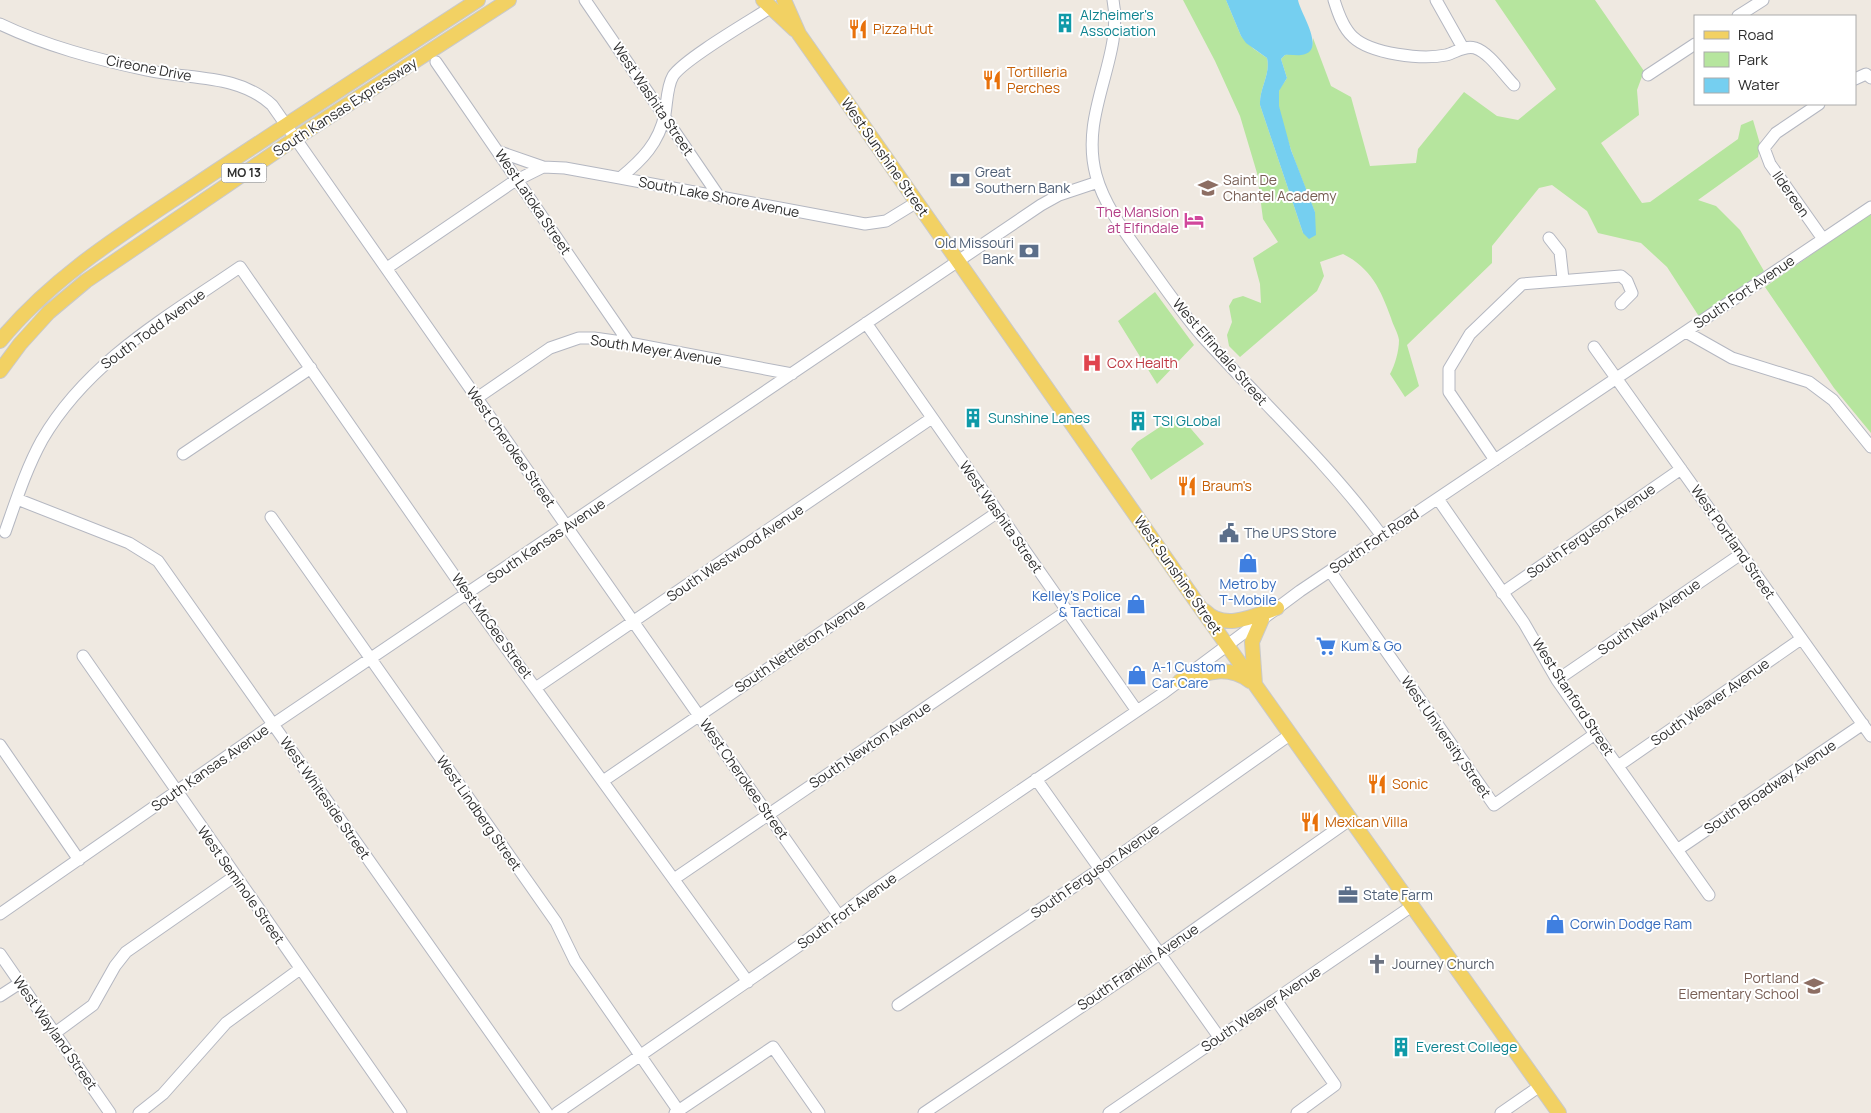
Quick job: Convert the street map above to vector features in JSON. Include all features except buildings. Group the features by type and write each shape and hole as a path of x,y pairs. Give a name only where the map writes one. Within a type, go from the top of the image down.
{"main road":[{"name":"South Kansas Expressway","path":"0,341 37,299 73,269 287,124 478,0"},
{"name":"South Kansas Expressway","path":"0,371 20,344 49,312 86,280 296,138 509,0"},
{"name":"West Sunshine Street","path":"784,0 799,34 1195,600 1559,1113"},
{"name":"West Sunshine Street","path":"767,4 799,34"},
{"path":"1195,600 1212,618 1226,621 1246,618 1277,608"},
{"path":"1255,684 1252,642 1262,619"},
{"path":"1180,681 1200,674 1224,670 1240,673 1255,684"}],"street":[{"name":"West Washita Street","path":"585,0 720,198"},
{"name":"West Elfindale Street","path":"1113,0 1113,35 1093,127 1092,150 1098,182 1118,222 1191,322 1346,491 1382,536"},
{"path":"1334,0 1346,28 1353,37 1376,49 1426,57 1446,55 1469,47 1479,50 1514,85"},
{"path":"1436,0 1463,48"},
{"path":"1740,15 1763,0"},
{"path":"620,178 648,153 664,116 673,76 767,4"},
{"name":"Cireone Drive","path":"0,24 20,34 84,55 148,71 213,79 246,88 264,97 287,124"},
{"path":"1648,74 1694,45"},
{"name":"West Latoka Street","path":"436,62 629,343"},
{"name":"Ildereen","path":"1818,105 1776,133 1764,148 1770,164 1823,238"},
{"name":"West Cherokee Street","path":"287,124 839,916"},
{"name":"South Lake Shore Avenue","path":"498,151 524,162 543,167 565,168 720,198 870,224 891,219 917,202"},
{"path":"387,268 513,182 519,181 543,167"},
{"name":"South Kansas Avenue","path":"0,914 272,725 1051,199 1098,182"},
{"name":"South Fort Avenue","path":"1617,378 1871,207"},
{"path":"1549,238 1560,252 1563,279"},
{"name":"West McGee Street","path":"240,267 467,594 537,688 748,982"},
{"name":"South Todd Avenue","path":"5,532 30,463 46,434 66,405 96,371 137,338 240,267"},
{"path":"1495,460 1449,392 1450,369 1470,334 1494,308 1522,284 1563,279 1621,276 1627,281 1632,293 1621,304"},
{"name":"West Washita Street","path":"866,324 1137,711"},
{"path":"1686,332 1732,358 1809,382 1833,400 1871,447"},
{"name":"South Meyer Avenue","path":"477,398 543,352 564,342 594,338 792,374"},
{"name":"West Portland Street","path":"1594,347 1871,736"},
{"path":"183,454 311,368"},
{"name":"South Fort Road","path":"1137,711 1330,571 1617,378"},
{"name":"South Westwood Avenue","path":"537,688 932,418"},
{"name":"South Ferguson Avenue","path":"1502,592 1681,469"},
{"name":"West Stanford Street","path":"1438,498 1543,652 1558,680 1709,894"},
{"name":"West Whiteside Street","path":"17,499 129,543 158,561 547,1113"},
{"name":"South Nettleton Avenue","path":"603,780 998,512"},
{"name":"West Lindberg Street","path":"271,517 556,922 575,961 678,1112"},
{"name":"South New Avenue","path":"1558,680 1741,554"},
{"name":"West University Street","path":"1330,571 1494,805 1595,734"},
{"name":"South Newton Avenue","path":"674,879 1067,611"},
{"name":"South Weaver Avenue","path":"1618,766 1801,639"},
{"name":"West Seminole Street","path":"83,656 401,1113"},
{"name":"South Fort Avenue","path":"557,1113 748,982 839,916 1036,779 1137,711"},
{"name":"South Broadway Avenue","path":"1677,850 1863,724"},
{"name":"South Ferguson Avenue","path":"898,1005 1100,869 1291,734"},
{"path":"0,745 80,860"},
{"path":"1036,779 1220,1036"},
{"name":"South Franklin Avenue","path":"924,1113 1161,953 1350,819"},
{"path":"54,1033 93,1006 115,966 126,952 235,876"},
{"name":"South Weaver Avenue","path":"1109,1113 1412,906"},
{"name":"West Wayland Street","path":"0,954 110,1113"},
{"path":"139,1113 168,1089 226,1023 300,969"},
{"path":"0,996 20,983"},
{"path":"1276,1000 1335,1085 1297,1113"},
{"path":"678,1112 773,1047 819,1113"},
{"path":"1501,1113 1540,1086"}],"green space":[{"path":"1183,0 1226,0 1241,36 1254,49 1267,58 1268,64 1260,105 1303,233 1315,212 1285,132 1278,101 1280,88 1287,78 1281,59 1285,55 1312,47 1313,38 1331,86 1351,97 1370,166 1416,163 1418,149 1464,92 1497,116 1518,120 1556,89 1495,0 1595,0 1644,71 1637,90 1639,115 1601,143 1642,203 1650,202 1738,139 1741,125 1753,120 1760,144 1758,157 1698,200 1716,206 1740,230 1764,271 1700,318 1667,267 1641,243 1598,233 1587,211 1552,185 1539,188 1492,246 1492,263 1407,345 1419,386 1405,397 1390,374 1394,366 1399,340 1383,298 1368,273 1343,254 1320,262 1324,276 1317,291 1240,357 1229,346 1227,335 1232,322 1229,306 1233,299 1243,296 1261,303 1260,284 1253,258 1278,242 1263,219 1257,173 1240,116 1215,61"},
{"path":"1871,213 1871,433 1834,388 1765,287"},
{"path":"1155,292 1194,345 1157,384 1118,321"},
{"path":"1180,416 1204,444 1151,480 1131,449 1137,442 1175,417"}],"water":[{"path":"1226,0 1298,0 1310,31 1312,47 1309,52 1299,55 1285,55 1281,59 1287,78 1279,91 1279,106 1291,150 1315,212 1316,235 1309,239 1303,233 1260,105 1268,64 1267,58 1246,43 1241,36"}],"place":[{"name":"Alzheimer's Association","path":"1065,23"},
{"name":"Pizza Hut","path":"858,29"},
{"name":"Tortilleria Perches","path":"992,80"},
{"name":"Great Southern Bank","path":"960,180"},
{"name":"Saint De Chantel Academy","path":"1208,188"},
{"name":"The Mansion at Elfindale","path":"1194,220"},
{"name":"Old Missouri Bank","path":"1029,251"},
{"name":"Cox Health","path":"1092,363"},
{"name":"Sunshine Lanes","path":"973,418"},
{"name":"TSI GLobal","path":"1138,421"},
{"name":"Braum's","path":"1187,486"},
{"name":"The UPS Store","path":"1229,533"},
{"name":"Metro by T-Mobile","path":"1248,563"},
{"name":"Kelley's Police & Tactical","path":"1136,604"},
{"name":"Kum & Go","path":"1326,646"},
{"name":"A-1 Custom Car Care","path":"1137,675"},
{"name":"Sonic","path":"1377,784"},
{"name":"Mexican Villa","path":"1310,822"},
{"name":"State Farm","path":"1348,895"},
{"name":"Corwin Dodge Ram","path":"1555,924"},
{"name":"Journey Church","path":"1377,964"},
{"name":"Portland Elementary School","path":"1814,986"},
{"name":"Everest College","path":"1401,1047"}]}
